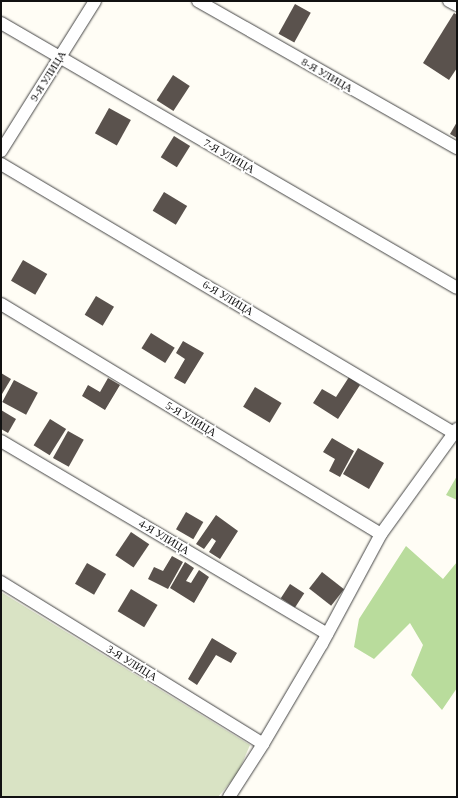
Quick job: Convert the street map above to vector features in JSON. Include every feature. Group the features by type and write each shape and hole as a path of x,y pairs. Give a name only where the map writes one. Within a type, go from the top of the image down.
{"street":[{"name":"9-Я УЛИЦА","path":"1,151 95,1"},
{"name":"8-Я УЛИЦА","path":"198,1 457,148"},
{"path":"449,1 457,5"},
{"name":"7-Я УЛИЦА","path":"1,23 457,288"},
{"name":"6-Я УЛИЦА","path":"1,164 456,431"},
{"name":"5-Я УЛИЦА","path":"1,304 381,534"},
{"path":"229,797 263,744 327,634 381,534 456,431"},
{"name":"4-Я УЛИЦА","path":"1,441 327,634"},
{"name":"3-Я УЛИЦА","path":"1,582 263,744"}],"green space":[{"path":"457,476 457,500 446,495"},
{"path":"406,546 443,579 457,562 457,688 442,710 411,675 423,645 410,623 374,659 354,647 359,619"},
{"path":"1,592 250,745 238,773 218,797 1,797"}],"building":[{"path":"295,4 311,13 294,42 279,34"},
{"path":"454,13 457,15 457,68 449,80 423,63"},
{"path":"173,75 190,86 173,111 157,100"},
{"path":"109,108 131,120 117,145 95,133"},
{"path":"457,122 457,138 450,134"},
{"path":"174,136 190,146 177,167 161,157"},
{"path":"164,192 187,206 176,225 153,211"},
{"path":"23,260 47,274 35,295 11,281"},
{"path":"96,296 114,307 103,326 85,315"},
{"path":"151,333 175,348 165,363 141,348"},
{"path":"183,341 204,353 185,384 174,378 185,359 176,353"},
{"path":"1,373 11,379 2,394 1,393"},
{"path":"349,377 360,385 338,419 313,403 322,389 336,397"},
{"path":"108,378 120,385 105,410 82,396 88,385 100,392"},
{"path":"14,380 38,393 26,415 2,402"},
{"path":"255,387 282,403 270,423 243,407"},
{"path":"1,410 16,419 8,433 1,429"},
{"path":"50,419 66,429 50,455 34,445"},
{"path":"68,431 84,440 69,467 53,458"},
{"path":"332,438 354,451 340,477 329,471 335,459 323,452"},
{"path":"358,448 384,463 369,489 343,474"},
{"path":"186,512 203,522 193,539 176,529"},
{"path":"216,515 238,531 220,559 209,552 216,541 212,538 204,549 196,544"},
{"path":"131,532 149,544 134,568 115,555"},
{"path":"172,556 183,562 168,589 148,579 154,567 163,571"},
{"path":"185,562 194,568 186,581 191,583 199,570 209,577 194,603 170,588"},
{"path":"87,563 106,574 94,595 75,584"},
{"path":"322,572 344,589 331,606 309,589"},
{"path":"290,584 304,593 295,608 281,598"},
{"path":"131,589 158,605 144,627 118,611"},
{"path":"212,638 237,653 231,663 216,655 197,685 188,679"}]}
